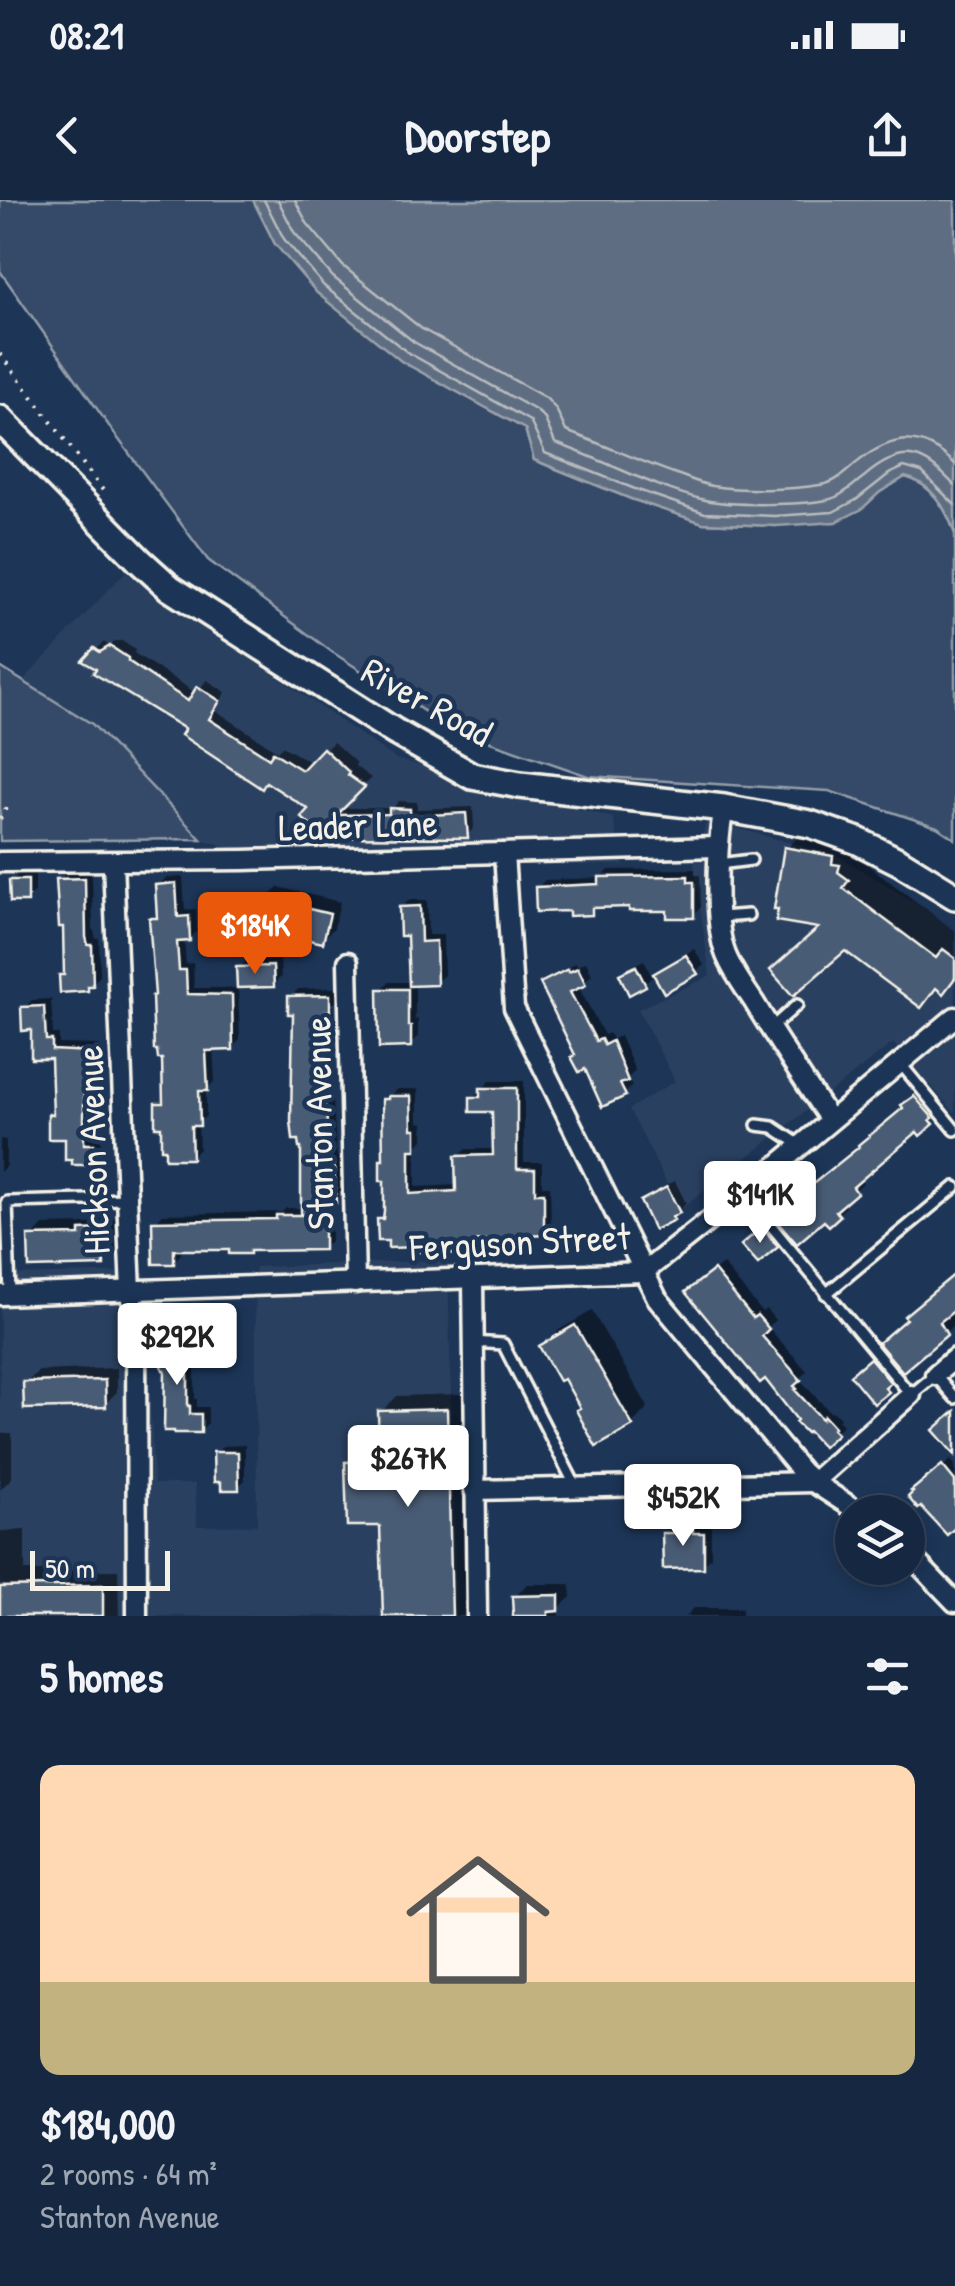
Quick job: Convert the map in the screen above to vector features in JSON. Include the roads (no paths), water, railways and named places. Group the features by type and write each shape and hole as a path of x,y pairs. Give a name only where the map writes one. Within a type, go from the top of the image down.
{"main road":[{"name":"River Road","path":"0,419 170,588 395,732 472,776 520,786 782,817 834,832 900,862 955,896"}],"street":[{"path":"724,808 718,856 726,956 830,1120"},
{"path":"504,853 514,1008 644,1272 658,1298 788,1456 813,1482 835,1496"},
{"name":"Leader Lane","path":"0,862 504,853 718,856"},
{"name":"Hickson Avenue","path":"113,862 131,1292 136,1330 137,1616"},
{"name":"Stanton Avenue","path":"348,962 355,1283"},
{"name":"Ferguson Street","path":"5,1295 644,1272 955,1017"},
{"path":"473,1280 477,1616"},
{"path":"935,1375 955,1358"},
{"path":"474,1490 813,1482 911,1395"},
{"path":"925,1571 955,1602"}],"lane":[{"path":"718,856 752,860"},
{"path":"720,918 748,915"},
{"path":"770,1029 797,1005"},
{"path":"900,1063 955,1130"},
{"path":"757,1125 773,1127 800,1146"},
{"path":"826,1294 955,1186"},
{"path":"744,1192 911,1395 935,1375 955,1398"},
{"path":"5,1295 7,1202 127,1199"},
{"path":"473,1342 503,1344 576,1488"}],"water":[{"path":"253,200 955,200 955,534 937,499 923,485 905,477 862,509 836,522 776,526 703,523 534,460 525,429 401,361 317,293 275,244"}]}
